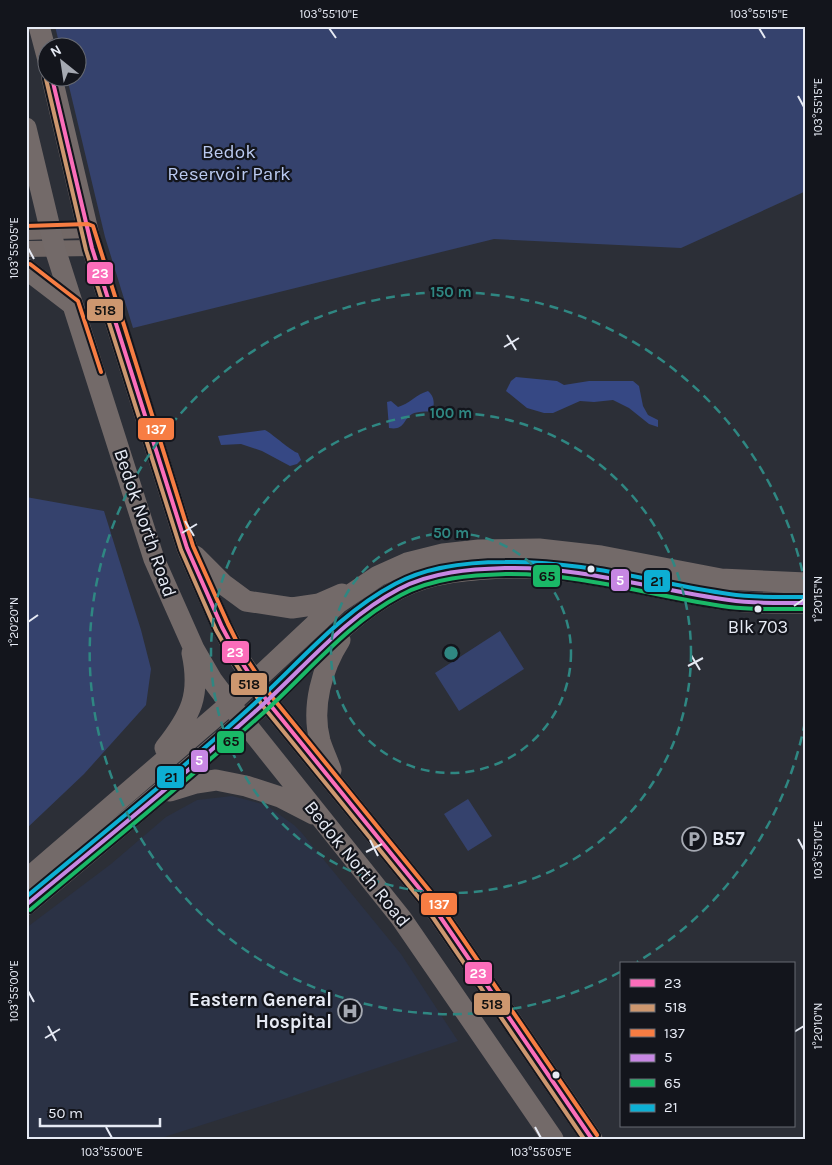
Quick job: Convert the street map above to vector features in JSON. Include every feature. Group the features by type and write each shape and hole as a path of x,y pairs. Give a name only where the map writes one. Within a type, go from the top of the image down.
{"main road":[{"name":"Bedok North Road","path":"54,88 90,239 187,548 222,627 254,683 267,701 428,899 592,1139"},
{"name":"Bedok North Road","path":"26,128 54,240 73,305 154,559 189,638 212,680 243,722 401,918 553,1139"},
{"path":"26,269 73,305"},
{"path":"187,548 223,584 246,601 292,608 319,604 407,563 442,554 479,550 553,550 601,556 721,579 806,583"},
{"path":"26,905 160,794 243,722 351,622 389,594 421,580 446,574 507,568 566,571 722,600 806,603"},
{"path":"26,880 254,683 338,603 378,576"},
{"path":"337,787 320,741 318,700 322,678 333,650 351,622"},
{"path":"134,788 181,728 193,704 196,671 189,638"},
{"path":"160,794 196,783 216,780 246,786 280,797 320,818"}],"street":[{"path":"26,232 54,240"},
{"path":"26,249 54,240 90,239"}],"shaded area":[{"path":"516,377 557,381 564,385 589,381 633,381 639,386 643,406 648,415 658,420 658,427 649,424 629,408 613,400 580,401 553,413 544,413 527,408 506,391 511,381"},
{"path":"428,391 433,398 433,411 414,413 398,428 389,428 387,402 391,401 398,407"},
{"path":"265,430 298,453 301,460 297,464 290,466 262,451 241,444 221,445 218,436"},
{"path":"232,796 266,805 301,832 401,954 458,1041 158,1139 26,1139 26,928 111,864 166,817 197,800"}],"green space":[{"name":"Bedok Reservoir Park","path":"55,26 806,26 806,191 681,248 494,239 133,328 105,237 69,88 88,88 88,38 58,38"},
{"path":"26,497 104,511 141,630 151,669 146,705 84,774 26,829"},
{"path":"500,631 524,669 459,711 435,673"},
{"path":"468,799 492,836 468,851 444,814"}],"transit line":[{"name":"518","path":"48,88 86,250 181,550 216,630 262,705 423,903 584,1139"},
{"name":"23","path":"54,88 92,248 187,548 222,627 237,655 267,701 428,899 592,1139"},
{"name":"137","path":"26,226 88,224 93,226 193,546 242,652 272,697 433,895 597,1135"},
{"name":"137","path":"30,264 78,301 101,372"},
{"name":"21","path":"26,897 142,802 254,704 338,624 375,596 408,578 435,569 463,564 533,562 589,568 738,595 806,597"},
{"name":"5","path":"26,905 230,734 342,629 379,601 411,583 437,575 478,569 533,568 589,575 738,601 806,603"},
{"name":"65","path":"30,910 233,740 362,620 413,589 452,578 506,574 534,575 590,581 729,607 806,609"}],"place":[{"name":"Blk 703","path":"758,609"},
{"name":"B57","path":"694,839"},
{"name":"Eastern General Hospital","path":"350,1011"}]}
